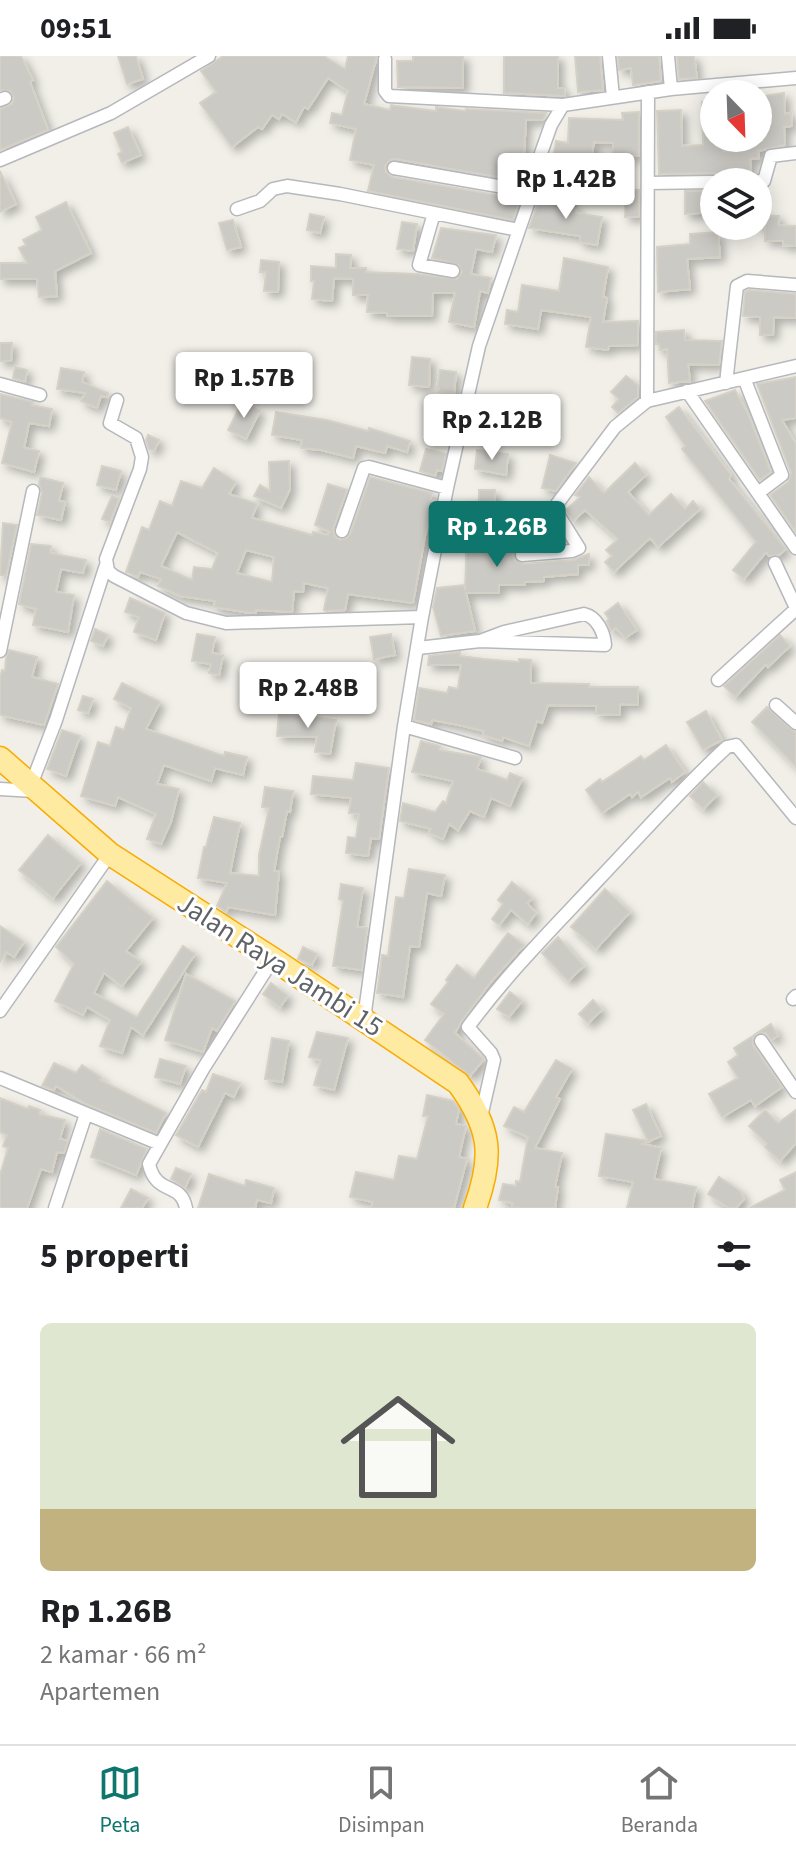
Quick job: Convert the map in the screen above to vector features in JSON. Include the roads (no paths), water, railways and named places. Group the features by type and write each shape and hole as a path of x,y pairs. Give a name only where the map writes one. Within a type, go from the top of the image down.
{"highway":[{"name":"Jalan Raya Jambi 15","path":"0,758 110,854 458,1083 481,1117 487,1138 484,1183 475,1208"}],"street":[{"path":"0,160 111,113 209,56"},
{"path":"609,56 613,97"},
{"path":"668,56 671,89"},
{"path":"385,59 385,91 389,96 563,105 671,89 796,78"},
{"path":"647,401 648,92"},
{"path":"364,1019 404,726 447,488 479,346 532,192 540,156 551,125 563,105"},
{"path":"768,168 771,156 796,153"},
{"path":"394,168 532,192"},
{"path":"648,183 700,182"},
{"path":"237,209 260,201 273,189 287,186 518,230"},
{"path":"434,213 419,265 453,271"},
{"path":"726,383 737,286 747,281 796,285"},
{"path":"522,555 579,548 554,508 615,427 647,401 796,366"},
{"path":"744,378 782,475 758,493"},
{"path":"0,384 40,395"},
{"path":"687,391 796,548"},
{"path":"0,789 34,788 106,559 131,495 142,457 136,438 110,423 117,400"},
{"path":"342,531 364,468 447,488"},
{"path":"0,651 33,491"},
{"path":"441,518 557,515"},
{"path":"718,680 796,609 775,563"},
{"path":"106,565 108,571 128,585 210,621 422,617"},
{"path":"418,648 480,641 605,645 600,627 591,616 584,614 504,632 480,641"},
{"path":"776,705 796,723"},
{"path":"404,726 515,758"},
{"path":"481,1117 494,1060 468,1027 540,939 709,763 727,747 736,745 796,818"},
{"path":"0,1011 110,854"},
{"path":"186,1208 179,1193 157,1183 151,1176 149,1164 203,1069 273,959"},
{"path":"761,1041 796,1092"},
{"path":"0,1078 160,1144"},
{"path":"55,1208 86,1114"}]}
